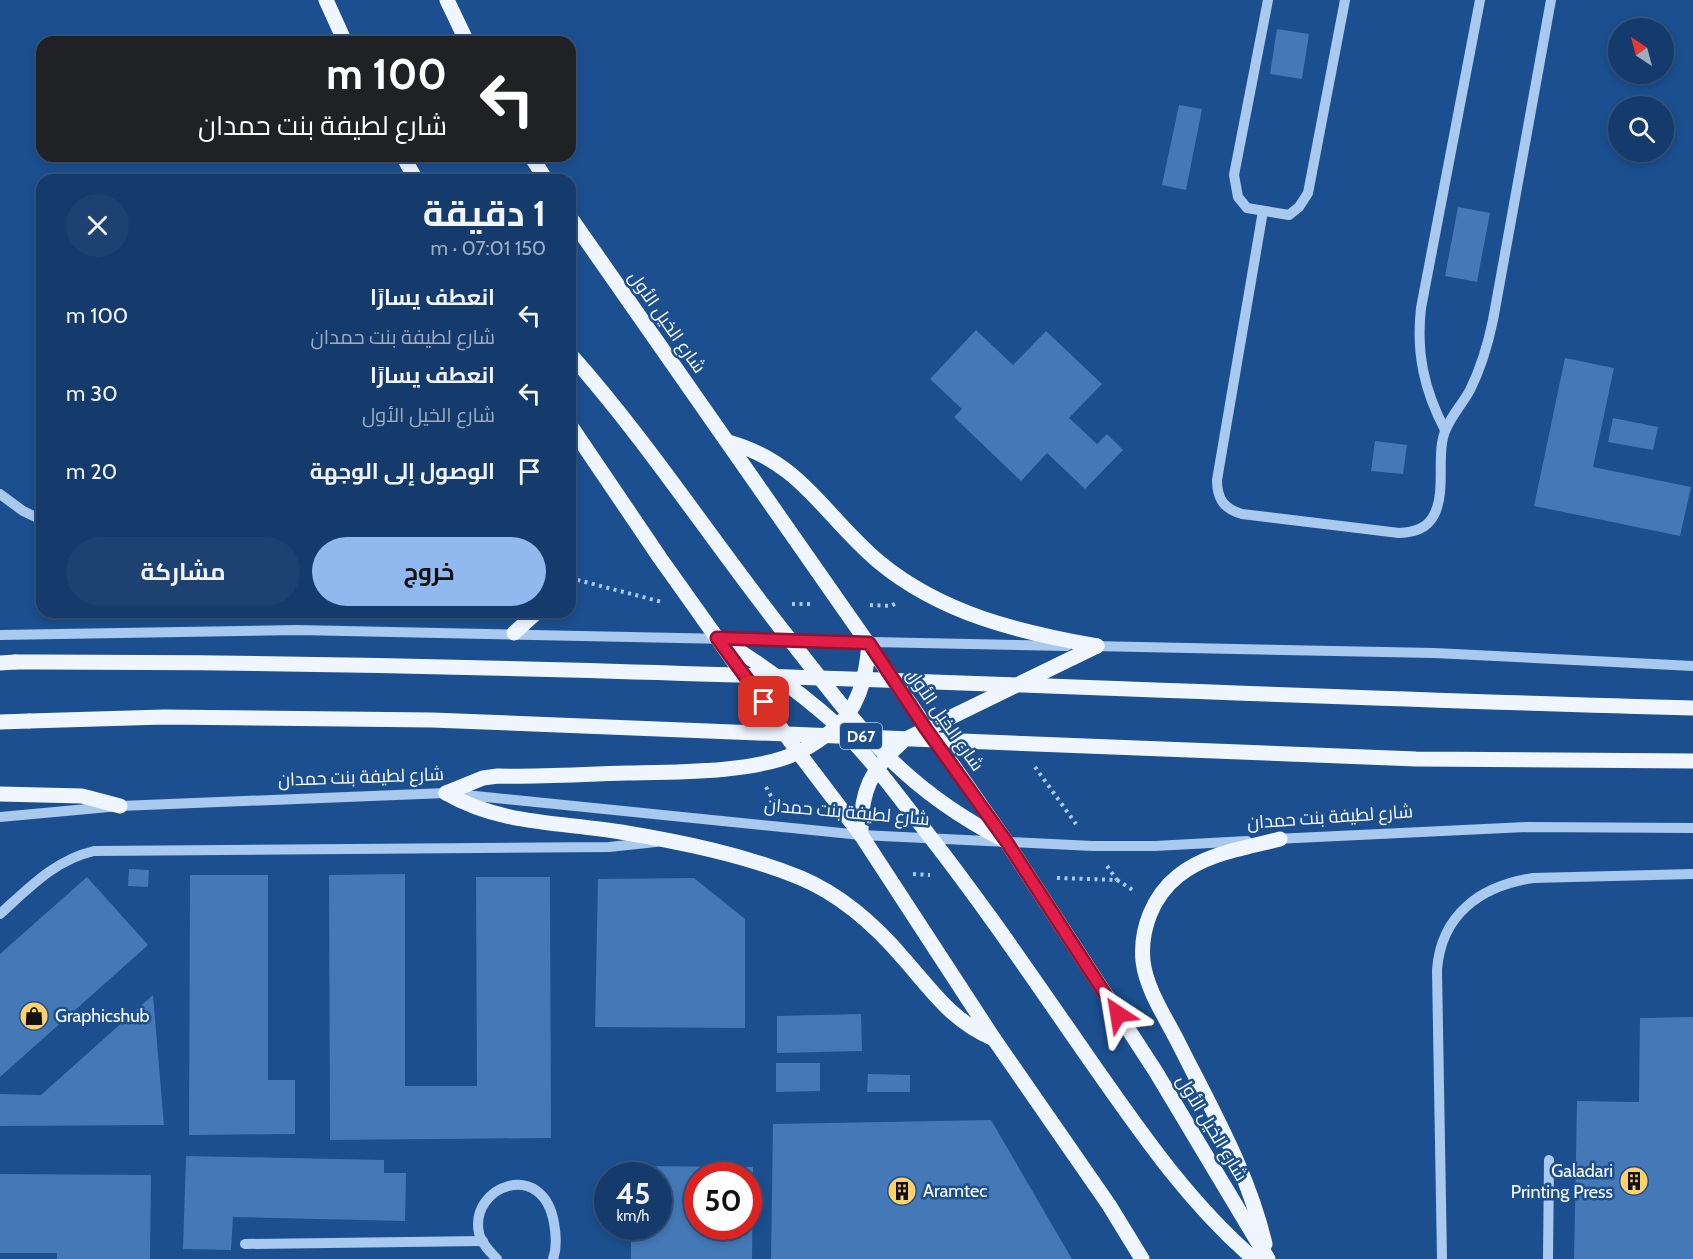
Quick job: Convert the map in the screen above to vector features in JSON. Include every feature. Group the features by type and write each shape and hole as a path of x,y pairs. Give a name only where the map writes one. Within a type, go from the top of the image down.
{"main road":[{"path":"326,0 342,36"},
{"path":"447,0 464,36"},
{"name":"شارع الخيل الأول","path":"576,226 1006,841 1156,1072 1269,1259"},
{"path":"576,361 612,404 789,639 842,720 881,762 932,839 991,916 1143,1137 1209,1215 1254,1259"},
{"path":"576,434 717,638 798,752 861,835 994,1039 1109,1205 1142,1259"},
{"path":"728,442 750,448 789,470 880,563 948,605 984,621 1097,646"},
{"path":"514,633 530,618"},
{"path":"717,638 842,720"},
{"path":"446,793 475,781 498,776 702,771 754,764 798,752 842,720 862,684 867,668 869,643"},
{"path":"861,835 861,812 866,789 881,762 904,740 1097,646"},
{"path":"7,662 157,662 615,671 1693,708"},
{"name":"D67","path":"0,722 164,717 432,720 1416,759 1693,761"},
{"path":"881,762 942,804 1006,841"},
{"path":"446,793 492,815 666,841 796,877 852,908 879,931 953,1016 972,1030 994,1039"},
{"path":"0,794 82,796 120,806"},
{"path":"1269,1259 1246,1179 1229,1140 1148,981 1142,948 1148,916 1165,889 1177,876 1206,860 1280,839"}],"street":[{"path":"1268,0 1234,175 1238,197 1247,208 1289,214 1299,207 1308,193 1345,0"},
{"path":"1445,430 1425,384 1418,333 1480,0"},
{"path":"1263,211 1217,480 1217,492 1222,503 1242,514 1399,533 1413,532 1425,526 1433,517 1438,504 1445,430 1470,389 1488,344 1551,0"},
{"path":"0,494 36,516"},
{"path":"0,635 297,630 514,633 654,639 789,639 869,643 1434,653 1693,666"},
{"name":"شارع لطيفة بنت حمدان","path":"0,817 120,806 446,793 861,835 1071,846 1155,846 1527,827 1693,828"},
{"path":"0,914 58,863 94,850 609,847 666,841"},
{"path":"1442,1259 1437,970 1439,952 1445,934 1473,901 1511,881 1533,878 1693,874"},
{"path":"1548,1259 1549,1160"},
{"path":"497,1259 483,1241 478,1229 480,1209 505,1186 517,1184 530,1186 542,1193 553,1216 555,1241 553,1259"},
{"path":"245,1244 483,1241"}],"building":[{"path":"1277,29 1309,34 1302,79 1270,74"},
{"path":"1179,105 1202,109 1186,190 1162,185"},
{"path":"1458,207 1490,213 1477,282 1445,276"},
{"path":"976,330 1013,365 1046,331 1102,384 1069,418 1097,444 1107,434 1123,450 1085,489 1047,453 1021,481 954,417 962,409 930,379"},
{"path":"1565,358 1614,368 1593,467 1691,487 1680,536 1534,506"},
{"path":"1613,418 1658,427 1653,450 1608,442"},
{"path":"1375,441 1407,445 1403,474 1371,471"},
{"path":"129,869 149,870 148,887 128,886"},
{"path":"405,874 405,1086 477,1086 476,877 550,877 551,1138 330,1140 329,875"},
{"path":"190,875 268,875 268,1080 295,1080 295,1134 189,1135"},
{"name":"Graphicshub","path":"87,877 148,945 0,1077 0,954"},
{"path":"694,878 745,919 745,1028 595,1027 598,879"},
{"path":"153,995 164,1125 0,1126 0,1094 41,1095"},
{"path":"861,1014 862,1051 777,1053 777,1016"},
{"name":"Galadari Printing Press","path":"1693,1017 1693,1259 1574,1259 1577,1101 1639,1102 1640,1018"},
{"path":"776,1063 820,1063 820,1091 776,1092"},
{"path":"868,1074 910,1075 910,1092 867,1092"},
{"name":"Aramtec","path":"991,1120 1072,1259 771,1259 773,1124"},
{"path":"186,1156 384,1160 384,1173 406,1173 405,1221 233,1217 231,1250 183,1249"},
{"path":"672,1166 684,1166 684,1240 752,1240 752,1259 631,1259 631,1240 672,1240"},
{"path":"0,1174 151,1175 150,1259 57,1259 57,1253 0,1253"}],"place":[{"name":"Graphicshub","path":"34,1016"},
{"name":"Galadari Printing Press","path":"1634,1181"},
{"name":"Aramtec","path":"902,1191"}],"route":[{"path":"764,702 717,638 869,643 926,729 1006,841 1027,877 1118,1014"}]}
